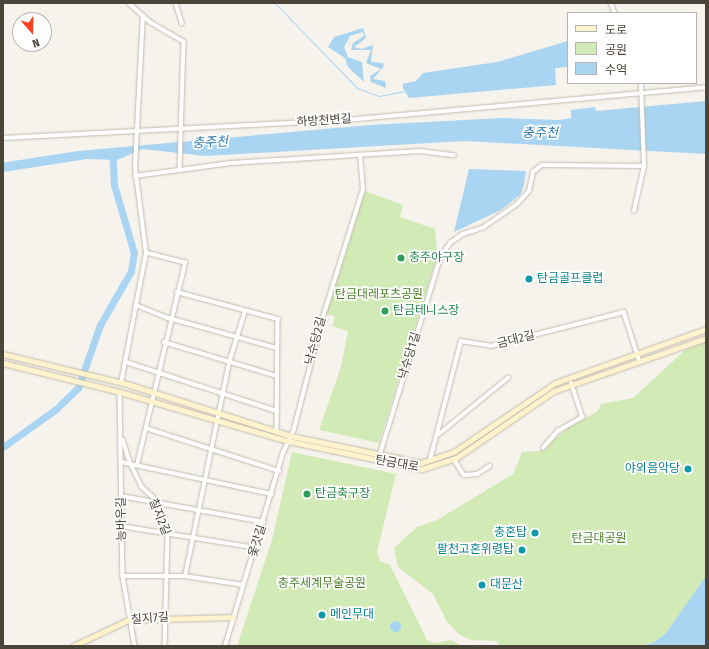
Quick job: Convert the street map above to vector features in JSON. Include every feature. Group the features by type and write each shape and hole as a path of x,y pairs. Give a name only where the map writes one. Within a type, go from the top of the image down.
{"main road":[{"name":"탄금대로","path":"3,363 120,392 288,441 378,458 428,463 455,451 544,388 706,329"},
{"name":"탄금대로","path":"3,354 122,383 277,432 422,469 454,459 529,405 571,384 640,362 706,338"},
{"path":"120,392 122,383"},
{"name":"칠지7길","path":"73,646 128,620 164,617 234,618"}],"street":[{"path":"129,3 143,16 184,42 180,130 180,170"},
{"path":"176,3 182,23"},
{"path":"122,383 146,253 135,176 135,132 143,16"},
{"path":"634,211 644,166 644,92 641,84"},
{"name":"하방천변길","path":"3,138 88,130 135,132 180,130 426,113 706,87"},
{"path":"135,176 180,170 420,151 454,155"},
{"name":"낙수당2길","path":"291,436 322,320 363,189 360,155"},
{"name":"낙수당1길","path":"378,458 441,256 450,243 463,234 484,227 517,204 529,191 533,172 542,165 644,166"},
{"path":"137,465 169,318 185,263 146,253"},
{"path":"177,292 278,319 277,432"},
{"path":"136,305 169,318 277,348"},
{"path":"185,576 194,539 217,421 225,392 230,363 244,311"},
{"name":"금대2길","path":"428,463 438,434 461,341 492,346 624,312 638,354"},
{"path":"164,342 277,376"},
{"path":"638,354 640,362"},
{"path":"126,362 225,392 277,411"},
{"path":"438,434 508,378"},
{"path":"543,448 558,431 582,417 571,384"},
{"name":"능바우길","path":"120,392 122,437 121,526 123,576 128,620 135,646"},
{"path":"146,428 211,451 279,470"},
{"name":"옻갓길","path":"226,646 243,585 257,548 279,470 291,436"},
{"name":"칠지2길","path":"122,437 131,464 154,501 168,534 168,576 164,617 165,646"},
{"path":"454,459 464,475 476,474 490,466"},
{"path":"121,462 272,494"},
{"path":"121,496 264,522"},
{"path":"121,526 257,548"},
{"path":"123,576 185,576 243,585"}],"green space":[{"name":"탄금대레포츠공원","path":"365,191 403,205 400,217 435,229 436,238 437,257 379,443 319,430 341,367 348,331 332,326 335,316 326,314"},
{"name":"탄금대공원","path":"706,341 706,576 666,633 653,643 639,646 499,646 497,641 471,640 460,635 447,622 433,594 398,567 394,548 417,527 437,520 513,474 522,452 540,451 569,427 598,411 601,404 633,398 684,351"},
{"name":"충주세계무술공원","path":"292,452 396,474 377,552 380,561 390,565 427,640 433,643 451,640 462,646 237,646 272,540"}],"water":[{"path":"363,28 366,38 354,47 361,49 373,45 371,62 383,63 384,66 373,79 385,81 386,88 371,82 370,76 381,69 366,63 371,50 351,50 353,43 364,36 363,32 350,36 344,47 348,57 362,62 364,82 348,67 345,58 328,47 334,37"},
{"path":"567,41 567,67 555,68 556,85 409,98 403,88 403,84 416,81 423,73 497,62"},
{"name":"충주천","path":"706,101 706,154 464,141 205,156 143,149 117,160 87,159 3,172 3,163 78,151 370,125 503,118 559,120 571,118 571,110 595,107 596,111"},
{"path":"469,169 526,171 524,185 520,195 501,210 454,232"},
{"path":"706,576 706,646 639,646 653,643 666,633"},
{"path":"395,620 399,622 401,626 399,630 395,632 391,630 389,626 391,622"}],"waterway":[{"path":"275,3 357,88 379,96 404,91"},
{"path":"3,447 56,409 78,388 100,325 131,271 134,253 114,185 112,151"}],"place":[{"name":"충주야구장","path":"401,258"},
{"name":"탄금골프클럽","path":"529,279"},
{"name":"탄금테니스장","path":"385,311"},
{"name":"야외음악당","path":"688,469"},
{"name":"탄금축구장","path":"307,494"},
{"name":"충혼탑","path":"535,533"},
{"name":"팔천고혼위령탑","path":"522,550"},
{"name":"대문산","path":"482,585"},
{"name":"메인무대","path":"322,615"}]}
